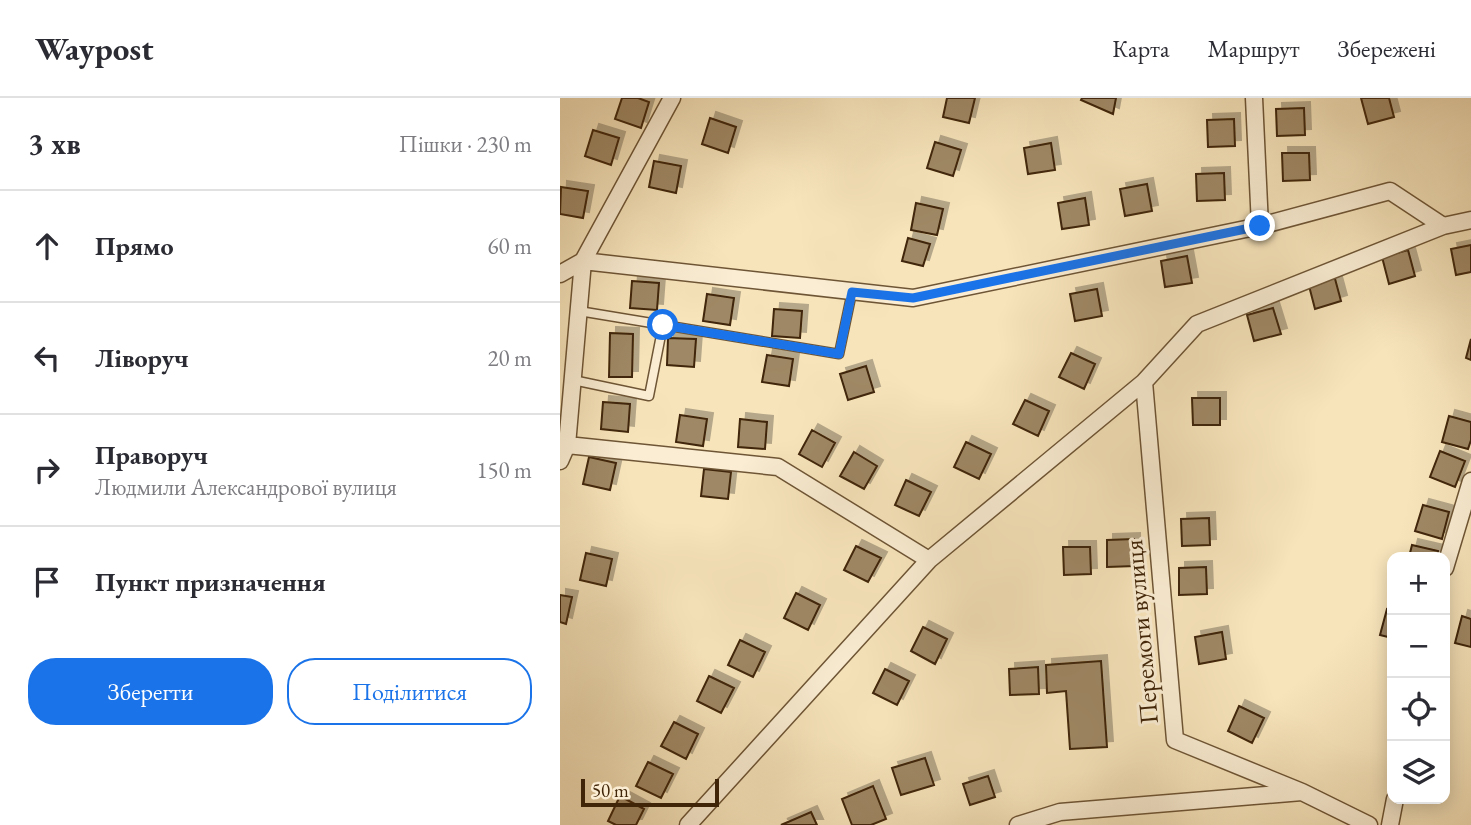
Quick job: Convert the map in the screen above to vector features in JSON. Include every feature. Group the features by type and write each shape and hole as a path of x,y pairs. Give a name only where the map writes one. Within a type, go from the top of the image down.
{"street":[{"path":"560,461 567,445 583,261 672,98"},
{"path":"1254,98 1260,226"},
{"path":"560,274 583,261 913,298 1260,226 1391,191 1443,226"},
{"path":"688,825 929,560 1144,382 1197,324 1443,226 1471,220"},
{"name":"Перемоги вулиця","path":"1144,382 1175,740 1302,792 1369,825"},
{"path":"567,445 778,467 929,560"},
{"path":"1450,552 1471,481"},
{"path":"1018,825 1060,812 1302,792"},
{"path":"1390,825 1394,804"}],"lane":[{"path":"579,311 839,354 852,292"},
{"path":"573,380 649,396 663,325"}],"building":[{"path":"622,98 638,98 649,102 641,128 615,119"},
{"path":"947,98 975,98 969,123 943,117"},
{"path":"1116,98 1113,114 1081,100"},
{"path":"1361,98 1389,98 1394,117 1368,124"},
{"path":"1304,108 1305,135 1277,136 1276,109"},
{"path":"710,118 736,127 728,153 702,144"},
{"path":"1234,119 1235,146 1208,147 1207,120"},
{"path":"593,130 619,138 611,165 585,156"},
{"path":"935,142 961,150 953,176 927,168"},
{"path":"1051,143 1055,170 1028,174 1024,148"},
{"path":"1282,153 1309,153 1310,180 1283,181"},
{"path":"654,161 681,166 676,193 649,187"},
{"path":"1224,173 1225,200 1197,201 1196,174"},
{"path":"1147,184 1152,211 1125,216 1120,189"},
{"path":"561,187 588,191 583,218 560,214"},
{"path":"1085,198 1089,225 1062,229 1058,203"},
{"path":"916,203 943,209 937,235 911,230"},
{"path":"908,238 930,244 923,266 902,261"},
{"path":"1471,245 1471,272 1456,275 1451,249"},
{"path":"1408,250 1415,276 1389,284 1382,257"},
{"path":"1187,256 1192,283 1165,287 1161,261"},
{"path":"1334,275 1341,301 1315,309 1308,282"},
{"path":"632,281 659,283 657,310 630,308"},
{"path":"1097,289 1102,316 1075,321 1070,294"},
{"path":"707,294 734,298 730,325 703,321"},
{"path":"1273,308 1281,334 1254,341 1247,315"},
{"path":"774,309 802,311 800,338 772,336"},
{"path":"610,333 633,334 632,377 609,377"},
{"path":"668,338 696,339 694,367 667,365"},
{"path":"1471,339 1471,360 1466,358"},
{"path":"1071,353 1095,364 1084,389 1059,377"},
{"path":"767,355 793,359 789,386 762,382"},
{"path":"866,366 874,392 848,400 840,374"},
{"path":"1192,398 1220,398 1220,425 1193,425"},
{"path":"1025,400 1049,411 1038,436 1013,424"},
{"path":"603,402 630,404 628,432 601,429"},
{"path":"680,415 707,419 703,446 676,442"},
{"path":"1449,416 1471,422 1468,449 1442,442"},
{"path":"740,419 767,422 765,449 738,447"},
{"path":"812,430 835,443 822,467 799,454"},
{"path":"966,442 991,454 979,479 954,467"},
{"path":"1440,451 1465,461 1455,487 1430,477"},
{"path":"854,452 877,466 864,489 840,476"},
{"path":"589,457 616,463 610,490 583,484"},
{"path":"704,469 731,472 728,499 701,496"},
{"path":"906,480 931,492 919,516 895,505"},
{"path":"1423,505 1449,512 1442,539 1415,531"},
{"path":"1209,518 1210,545 1182,546 1181,519"},
{"path":"1134,539 1135,566 1107,567 1107,540"},
{"path":"1412,545 1438,551 1438,552 1410,552"},
{"path":"856,546 881,558 868,582 844,570"},
{"path":"1063,547 1090,547 1091,574 1064,575"},
{"path":"586,553 612,559 606,586 580,580"},
{"path":"1206,567 1207,594 1179,595 1179,568"},
{"path":"796,593 820,605 808,630 784,618"},
{"path":"560,595 572,597 566,624 560,622"},
{"path":"1387,609 1387,637 1380,635"},
{"path":"1462,616 1471,619 1471,647 1455,643"},
{"path":"923,627 947,639 935,664 911,651"},
{"path":"1222,632 1226,659 1199,664 1195,637"},
{"path":"740,640 765,652 753,677 728,665"},
{"path":"1101,661 1107,747 1070,749 1066,691 1047,693 1046,665"},
{"path":"1038,667 1039,694 1010,695 1009,669"},
{"path":"885,669 909,681 897,705 873,693"},
{"path":"709,676 734,688 721,713 697,701"},
{"path":"1239,706 1264,718 1252,743 1228,731"},
{"path":"674,722 698,734 686,759 661,746"},
{"path":"925,758 934,785 901,795 892,768"},
{"path":"648,762 673,774 661,798 636,786"},
{"path":"988,776 995,797 970,805 963,784"},
{"path":"873,786 886,819 871,825 852,825 842,799"},
{"path":"620,796 644,809 636,825 616,825 608,821"},
{"path":"811,812 817,825 781,825"}],"route":[{"path":"663,325 839,354 852,292 913,298 1260,226"}]}
